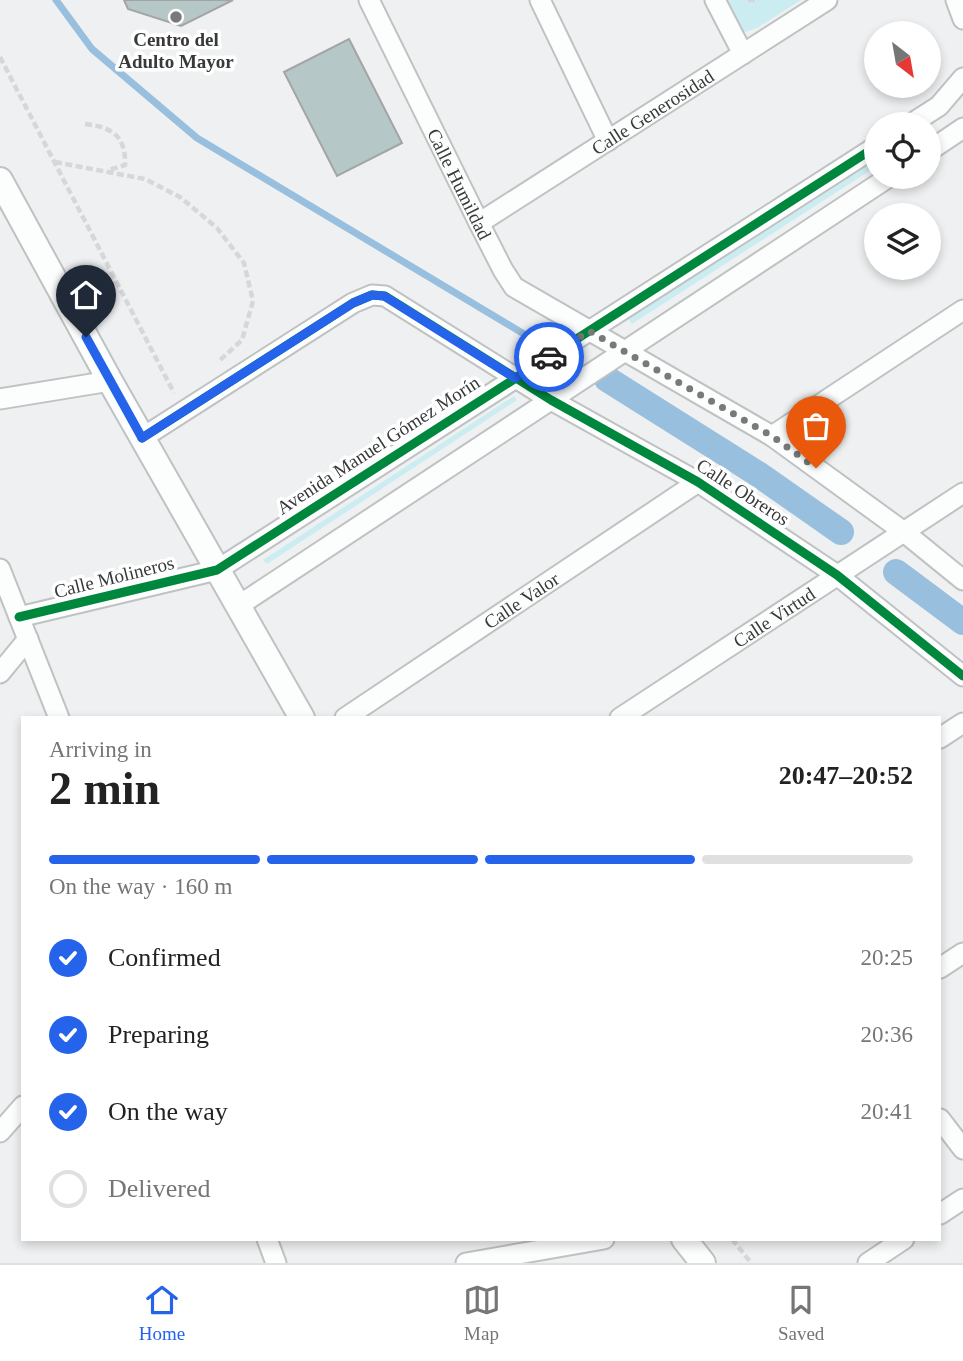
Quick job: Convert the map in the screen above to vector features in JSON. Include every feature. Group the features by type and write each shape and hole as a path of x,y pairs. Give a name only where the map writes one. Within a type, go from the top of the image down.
{"street":[{"name":"Calle Humildad","path":"369,0 479,223 514,287 625,351"},
{"path":"540,0 608,141"},
{"path":"715,0 743,54"},
{"name":"Calle Generosidad","path":"479,223 827,0"},
{"path":"956,0 963,19"},
{"path":"930,112 940,106 963,78"},
{"path":"941,142 963,128"},
{"name":"Avenida Manuel Gómez Morín","path":"217,570 864,154"},
{"path":"0,180 110,381 301,716"},
{"path":"238,606 871,189"},
{"name":"Calle Obreros","path":"176,417 353,303 372,295 384,296 551,400 698,482 836,575 963,676"},
{"path":"772,436 963,310"},
{"path":"625,351 772,436 904,532 963,580"},
{"path":"0,399 110,381"},
{"path":"142,438 176,417"},
{"name":"Calle Valor","path":"348,716 698,482"},
{"name":"Calle Virtud","path":"623,716 963,493"},
{"path":"0,569 58,716"},
{"name":"Calle Molineros","path":"19,617 217,570"},
{"path":"0,673 28,639"},
{"path":"941,737 963,723"},
{"path":"941,967 963,953"},
{"path":"0,1132 21,1108"},
{"path":"941,1120 963,1149"},
{"path":"941,1213 963,1199"},
{"path":"268,1241 276,1263"},
{"path":"466,1263 592,1241"},
{"path":"686,1241 703,1263"},
{"path":"868,1263 901,1241"}],"path":[{"path":"748,0 758,0"},
{"path":"0,57 54,162 176,417"},
{"path":"85,124 101,126 117,135 125,149 125,164 108,171"},
{"path":"54,162 145,179 180,197 218,228 244,263 253,301 242,340 219,361"},
{"path":"734,1241 751,1263"}],"shaded area":[{"path":"723,0 801,0 757,28 745,32 734,23"},
{"path":"864,168 864,174 632,324 628,319"},
{"path":"514,396 517,400 267,564 263,560"}],"building":[{"name":"Centro del Adulto Mayor","path":"124,0 233,0 181,26 128,9"},
{"path":"349,39 402,143 337,176 284,72"}],"waterway":[{"path":"56,0 92,49 197,138 529,337"},
{"path":"607,379 758,474 841,532"},
{"path":"896,572 963,622"}],"cycle path":[{"path":"19,617 217,570 864,154"},
{"path":"142,438 353,303 372,295 385,296 551,400 698,482 837,575 963,676"}],"way so far":[{"path":"549,357 589,331 772,436 816,468"}],"place":[{"name":"Centro del Adulto Mayor","path":"176,17"}],"route":[{"path":"86,337 142,438 353,303 372,295 384,296 515,378 549,357"}]}
